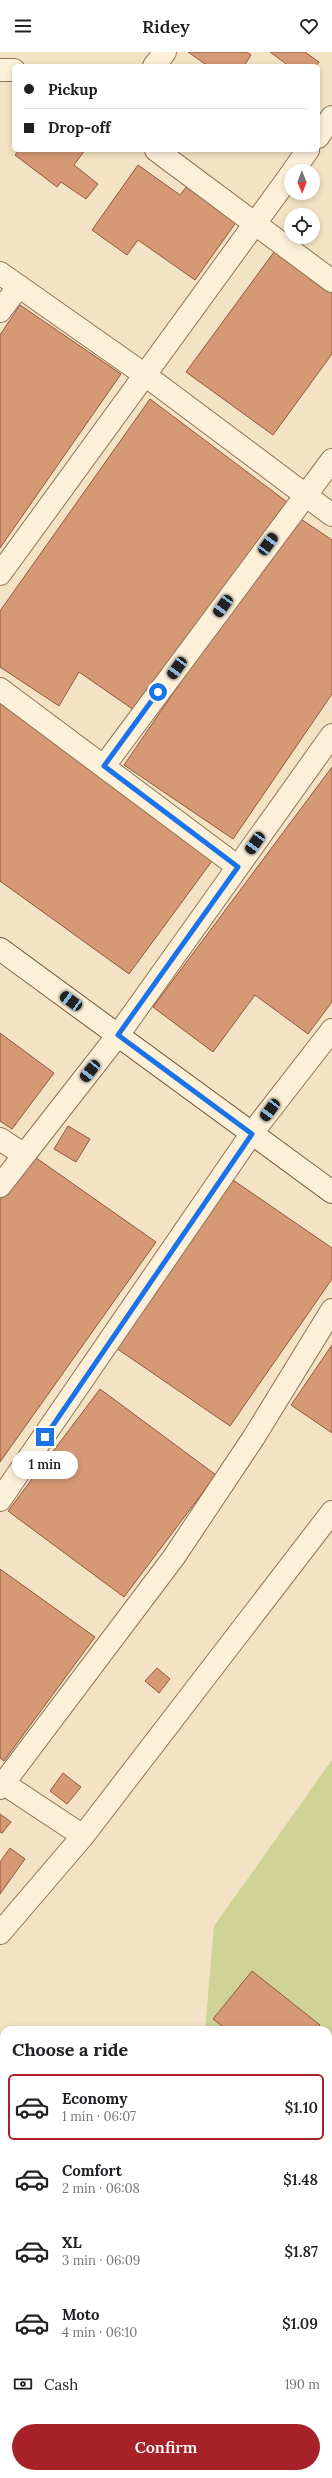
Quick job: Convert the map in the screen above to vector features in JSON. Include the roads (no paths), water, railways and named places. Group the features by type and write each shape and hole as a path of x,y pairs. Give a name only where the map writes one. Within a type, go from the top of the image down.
{"street":[{"path":"156,64 165,52"},
{"path":"0,70 12,70"},
{"path":"320,134 332,117"},
{"path":"159,152 332,281"},
{"path":"298,164 307,152"},
{"path":"0,574 284,184"},
{"path":"0,273 145,375 332,516"},
{"path":"0,311 19,286"},
{"path":"104,766 332,460"},
{"path":"0,689 238,867"},
{"path":"0,1186 118,1035 332,735"},
{"path":"0,949 332,1192"},
{"path":"0,1500 252,1134 332,1030"},
{"path":"0,1139 24,1155"},
{"path":"84,1836 1,1784 174,1557 254,1437 332,1310"},
{"path":"0,1933 84,1836 332,1512"}]}
